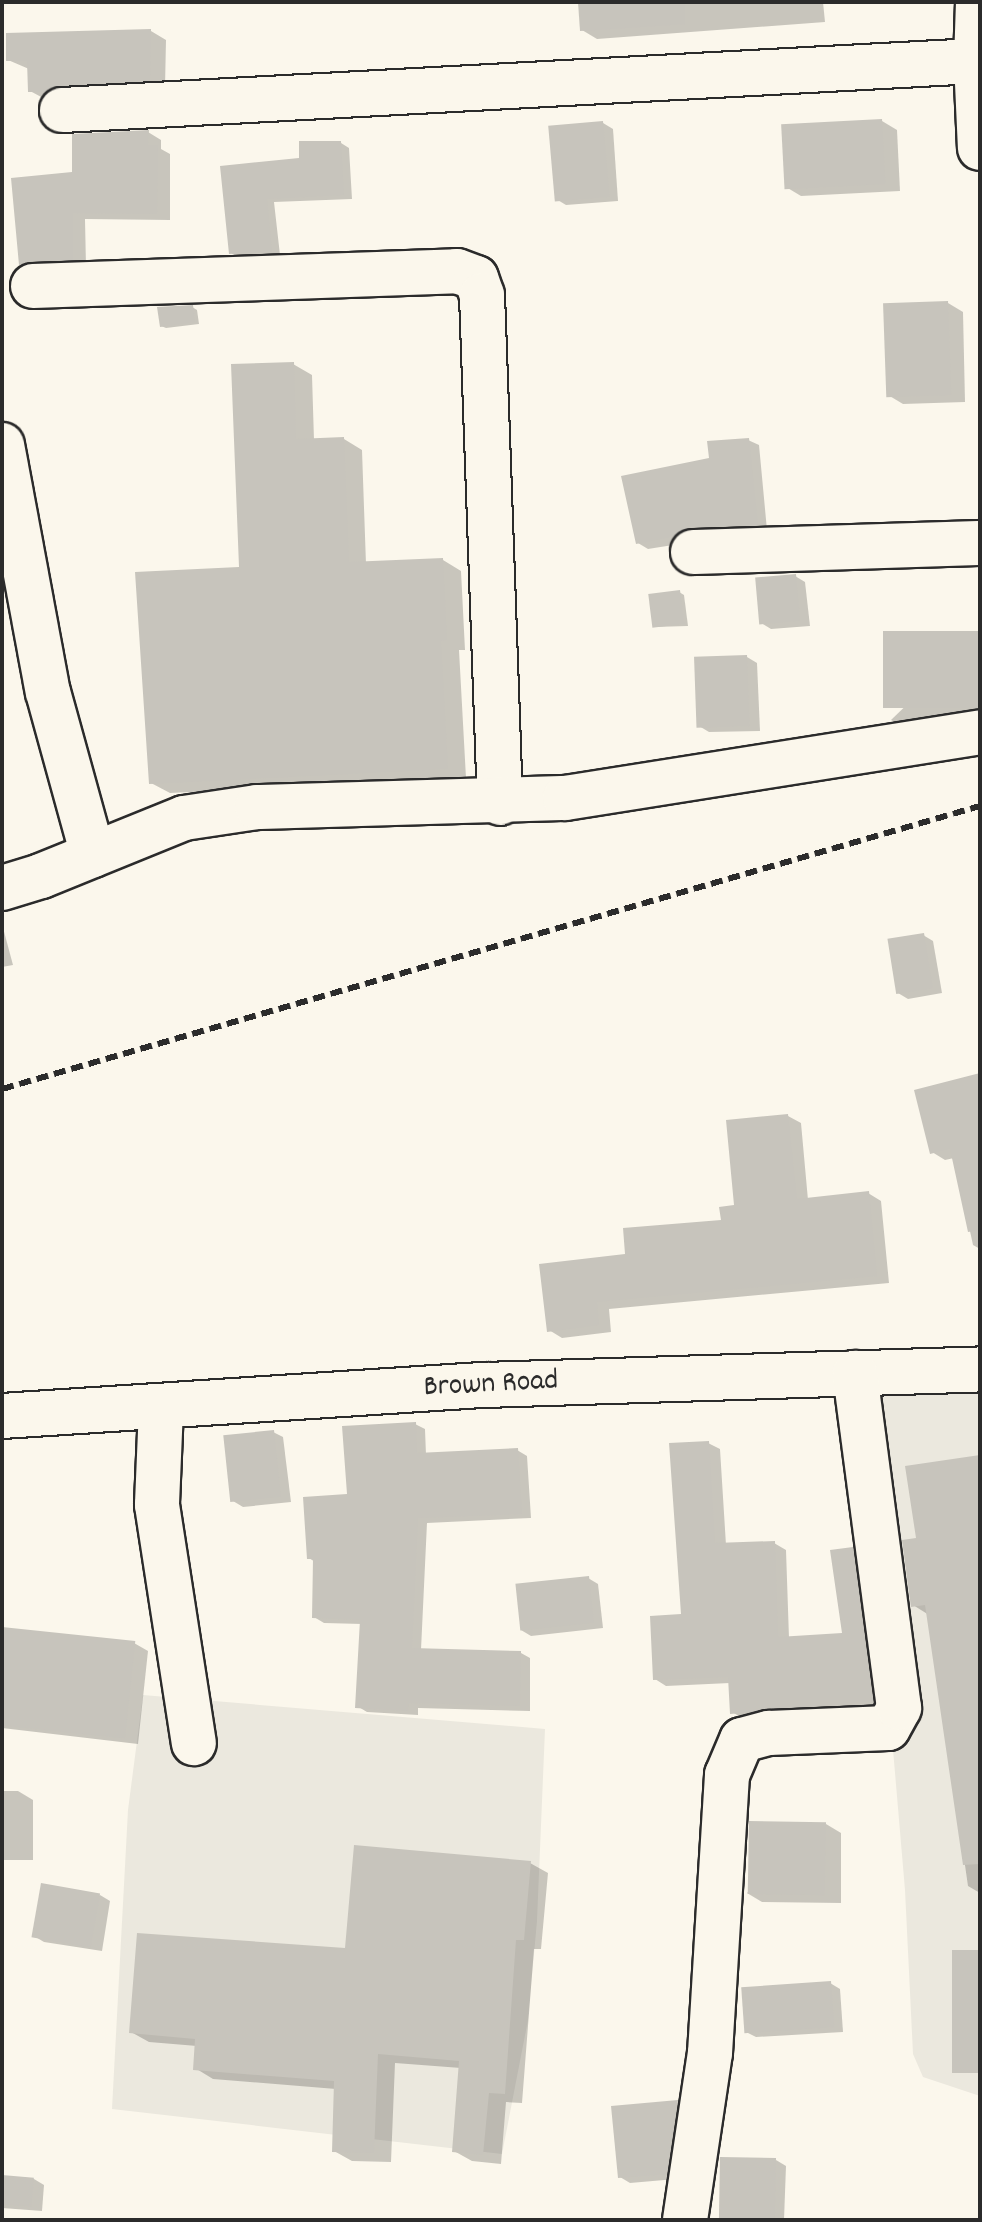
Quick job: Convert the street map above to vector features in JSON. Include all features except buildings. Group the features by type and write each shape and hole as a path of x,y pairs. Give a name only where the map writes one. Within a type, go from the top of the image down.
{"street":[{"path":"978,2 976,61 980,148"},
{"path":"62,110 976,61"},
{"path":"33,286 457,271 476,278 482,295 500,803"},
{"path":"2,445 48,692 93,855"},
{"path":"693,552 980,543"},
{"path":"2,888 184,818 257,807 500,803 565,798 980,732"},
{"name":"Brown Road","path":"2,1416 484,1385 980,1369"},
{"path":"685,2220 710,2053 727,1775 742,1740 769,1733 888,1728 899,1708 855,1373"},
{"path":"161,1408 157,1505 194,1743"}],"shaded area":[{"path":"860,1363 980,1369 980,2096 923,2077 913,2054 905,1890"},
{"path":"143,1695 545,1729 537,1921 528,2020 502,2154 112,2109 128,1810"}],"railway":[{"path":"2,1089 980,806"}]}
